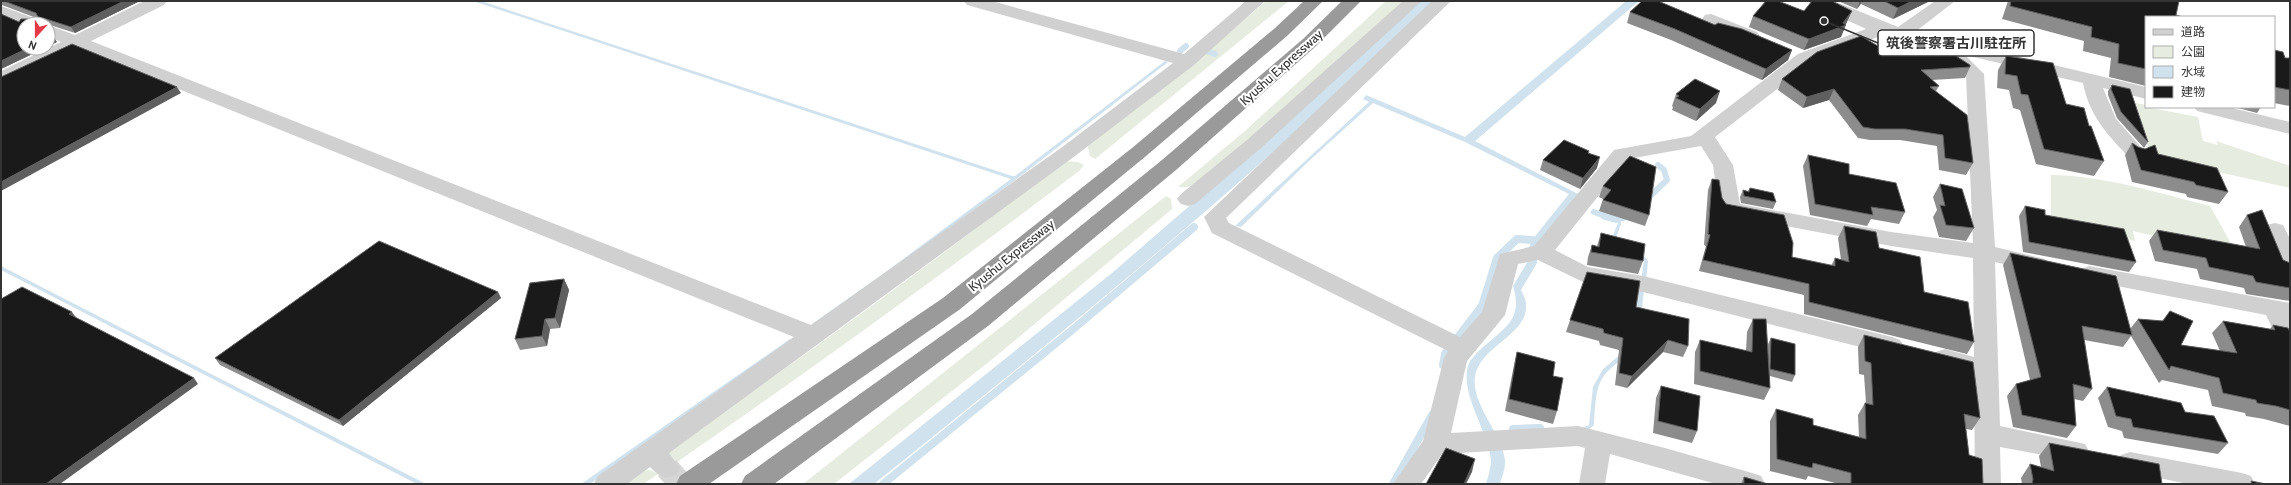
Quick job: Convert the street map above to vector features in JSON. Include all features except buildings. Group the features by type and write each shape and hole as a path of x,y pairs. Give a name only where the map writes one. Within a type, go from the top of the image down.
{"highway":[{"name":"Kyushu Expressway","path":"690,484 951,304 1139,152 1275,37 1314,1"},
{"name":"Kyushu Expressway","path":"754,484 980,320 1169,165 1309,43 1352,1"}],"street":[{"path":"1,78 158,1"},
{"path":"973,1 1186,61"},
{"path":"607,484 660,461 815,336 1068,152 1186,61 1256,1"},
{"path":"1188,199 1260,139 1413,1"},
{"path":"1442,1 1214,217 1220,228 1464,349"},
{"path":"1820,1 1882,29 1903,32 2145,93"},
{"path":"1903,32 1946,1"},
{"path":"1,11 16,17"},
{"path":"1711,19 1804,59"},
{"path":"1406,484 1435,444 1456,358 1493,315 1508,259 1541,252 1621,154 1697,141 1804,59 1882,29"},
{"path":"56,33 815,336"},
{"path":"1941,42 1975,74 1984,252 1988,484"},
{"path":"2092,79 2098,106 2107,124 2137,154"},
{"path":"2208,108 2290,128"},
{"path":"1704,136 1723,165 1730,209 1891,239 1984,252 2064,269 2283,310 2290,342"},
{"path":"2275,230 2290,263"},
{"path":"1541,252 1583,274 1643,284 1987,369"},
{"path":"1987,434 2242,484"},
{"path":"1435,444 1578,436 1665,458 1752,484"},
{"path":"1592,484 1599,441"}],"green space":[{"path":"1266,1 1289,1 1095,159 1090,156 1087,144 1210,49"},
{"path":"1386,1 1410,1 1200,182 1187,187 1178,187 1245,131"},
{"path":"2136,103 2145,105 2145,108 2198,117 2203,141 2218,145 2216,141 2290,166 2290,188 2151,157"},
{"path":"1063,161 1078,162 1084,165 1079,171 930,282 728,427 677,462 669,455 669,450 868,308 966,236"},
{"path":"2051,175 2091,178 2210,206 2238,256 2133,231 2135,241 2051,223"},
{"path":"1166,196 1171,199 1172,209 995,357 834,484 803,484"},
{"path":"650,470 658,474 643,484 617,484 633,473"}],"water":[{"path":"473,1 481,1 1012,176 1015,176 1165,61 1168,62 1018,178 816,325 812,324 883,274 1011,179"},
{"path":"1418,1 1435,1 1300,128 1160,250 1018,368 874,484 849,484 1112,273 1255,149"},
{"path":"1623,1 1639,1 1475,141 1580,195 1536,247 1537,263 1521,290 1526,304 1525,315 1520,324 1485,357 1478,366 1475,377 1477,397 1498,439 1505,460 1500,484 1486,484 1491,460 1489,449 1468,388 1468,366 1470,361 1477,353 1505,328 1514,315 1516,297 1513,286 1528,261 1529,248 1532,240 1569,194 1465,142 1373,103 1310,160 1241,227 1235,226 1369,102 1363,99 1366,95 1465,137 1625,2"},
{"path":"1620,219 1621,224 1616,238 1645,257 1648,261 1646,281 1641,281 1644,261 1612,238 1618,223 1616,220"},
{"path":"1,266 426,484 417,484 1,270"},
{"path":"1638,290 1644,291 1637,350 1614,366 1602,380 1596,397 1594,425 1586,432 1582,428 1589,425 1593,387 1603,369 1620,355"},
{"path":"790,339 794,341 645,448 590,484 581,484"}],"waterway":[{"path":"1180,51 1186,46"},
{"path":"1206,51 1215,54"},
{"path":"1646,200 1667,180 1664,170 1658,165"},
{"path":"1594,212 1606,216"},
{"path":"1625,216 1629,214"},
{"path":"1606,216 1616,219 1625,216"},
{"path":"883,484 1071,331 1194,227"},
{"path":"1443,365 1445,354 1482,306 1497,258 1517,239 1532,240"},
{"path":"1393,484 1432,415"},
{"path":"1513,429 1540,428"}],"tunnel":[{"path":"667,468 681,484"}],"place":[{"name":"筑後警察署古川駐在所","path":"1824,21"}]}
